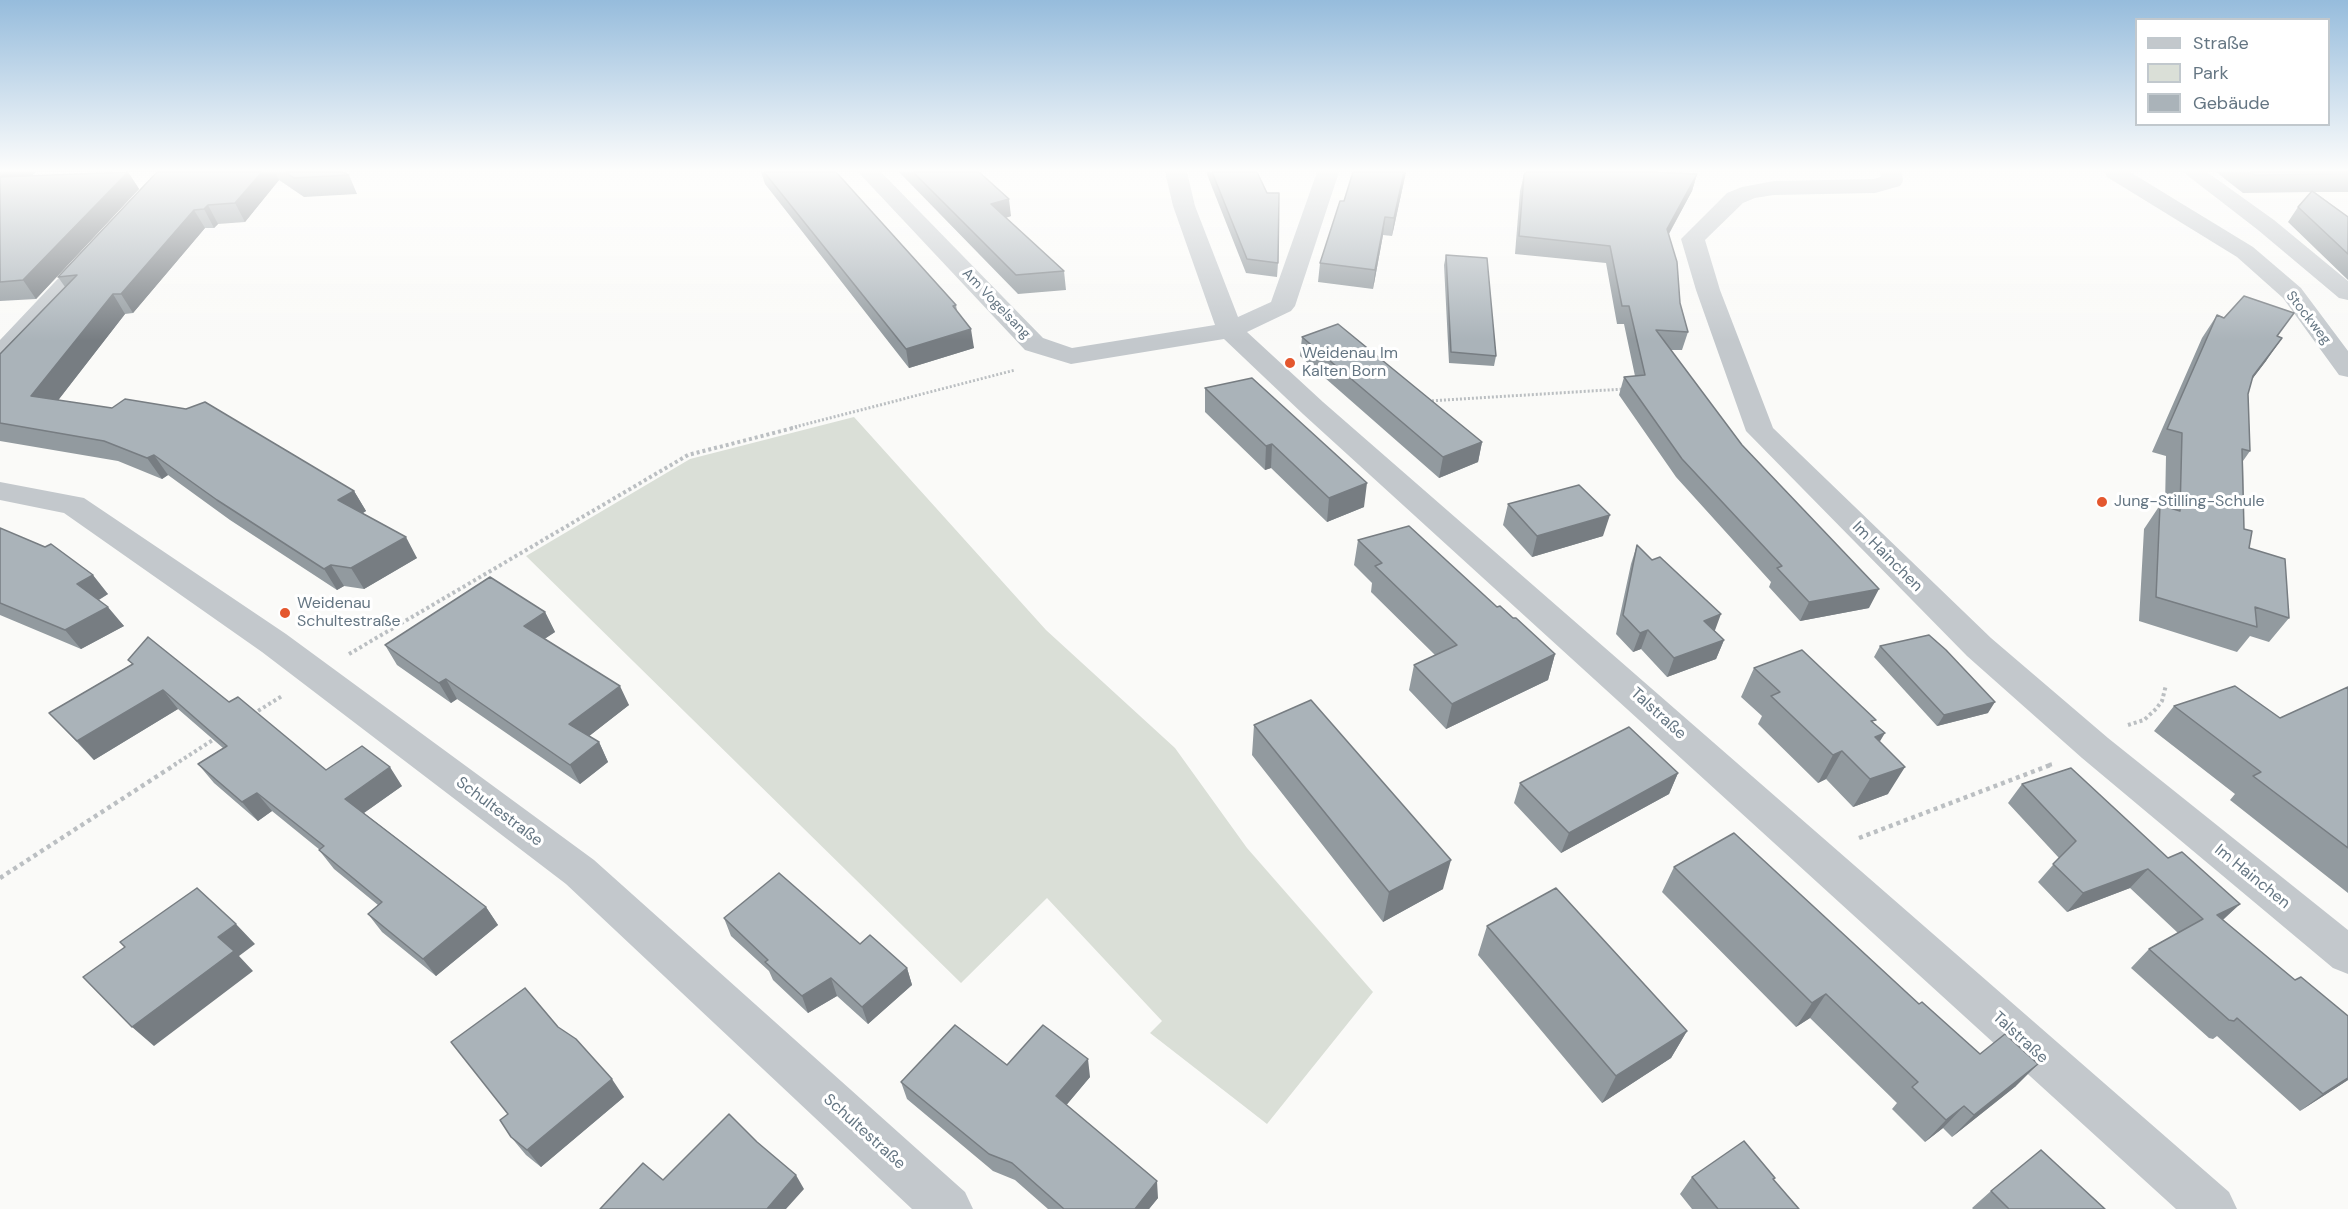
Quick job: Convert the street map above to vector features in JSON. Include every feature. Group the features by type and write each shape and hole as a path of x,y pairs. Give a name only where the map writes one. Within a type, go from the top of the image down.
{"street":[{"name":"Am Vogelsang","path":"923,228 1034,344 1071,356 1230,330 1282,306 1309,228"},
{"name":"Talstraße","path":"1192,228 1230,330 1313,408 2212,1209"},
{"name":"Im Hainchen","path":"1704,228 1693,239 1708,290 1760,431 1978,647 2085,740 2348,955"},
{"name":"Stockweg","path":"2207,228 2246,252 2292,293 2338,341 2348,369"},
{"path":"2270,228 2348,293"},
{"path":"0,355 114,233"},
{"name":"Schultestraße","path":"0,491 73,506 274,643 579,872 948,1209"}],"path":[{"path":"480,577 688,455 1071,356"},
{"path":"1422,402 1635,388"},
{"path":"2085,740 2144,720 2162,701 2166,685"},
{"path":"1816,855 2007,780"},
{"path":"0,878 150,781"}],"green space":[{"path":"854,417 1046,630 1175,748 1247,848 1373,992 1267,1124 1150,1033 1162,1021 1047,898 961,983 526,556 690,459"}],"building":[{"path":"0,228 73,228 23,280 0,282"},
{"path":"104,228 178,228 121,294 113,294 31,396 112,408 125,399 186,409 205,402 354,491 338,500 406,537 351,568 331,565 324,569 217,500 154,455 147,458 104,441 0,423 0,354 77,275 58,277"},
{"path":"809,228 887,228 956,305 953,306 971,329 906,349"},
{"path":"969,228 1018,228 1064,271 1016,275"},
{"path":"1235,228 1278,228 1278,263 1247,259"},
{"path":"1331,228 1383,228 1375,270 1320,263"},
{"path":"1520,228 1667,228 1677,262 1680,303 1688,332 1656,330 1742,445 1879,589 1809,602 1777,568 1782,566 1682,459 1624,377 1645,375 1629,306 1622,306 1610,246 1519,236"},
{"path":"2321,228 2348,228 2348,254"},
{"path":"1446,255 1487,258 1496,356 1451,352"},
{"path":"2244,296 2294,313 2277,336 2282,338 2253,376 2248,394 2250,451 2242,449 2244,529 2252,531 2249,548 2285,559 2289,618 2255,607 2257,627 2156,597 2160,505 2180,511 2182,433 2167,429 2217,315 2224,318"},
{"path":"1338,324 1482,442 1443,457 1302,337"},
{"path":"1252,378 1367,483 1329,498 1272,444 1266,446 1205,388"},
{"path":"1579,485 1610,515 1537,536 1508,504"},
{"path":"1409,526 1497,607 1500,606 1516,618 1555,654 1452,704 1414,665 1457,645 1375,566 1382,563 1358,540"},
{"path":"0,528 45,547 51,544 93,575 77,584 108,607 65,630 0,603"},
{"path":"1637,545 1652,560 1660,557 1721,614 1704,621 1724,640 1674,658 1648,630 1640,633 1623,615"},
{"path":"490,577 545,612 524,626 620,686 569,724 599,742 570,765 446,679 439,683 385,645"},
{"path":"1929,635 1995,702 1944,715 1880,646"},
{"path":"148,637 229,702 238,697 326,770 362,746 390,767 345,799 486,907 423,959 368,914 382,902 319,850 324,846 257,793 242,802 198,764 227,746 163,690 77,741 49,713 133,664 128,660"},
{"path":"1802,650 1876,720 1871,721 1885,733 1875,737 1905,767 1870,779 1842,751 1833,755 1771,696 1780,692 1754,668"},
{"path":"2235,686 2280,718 2348,687 2348,848 2253,776 2261,772 2174,706"},
{"path":"1311,700 1451,860 1389,892 1254,725"},
{"path":"1629,727 1678,773 1569,833 1520,783"},
{"path":"2071,768 2168,858 2182,852 2240,904 2217,915 2295,980 2301,977 2348,1016 2348,1078 2323,1094 2237,1018 2234,1021 2229,1020 2149,949 2203,919 2148,869 2083,893 2053,864 2076,841 2022,784"},
{"path":"1734,833 1919,1004 1922,1002 1980,1054 2005,1034 2038,1064 1974,1115 1964,1106 1946,1120 1912,1087 1918,1082 1826,994 1812,1003 1674,867"},
{"path":"779,873 860,944 870,935 907,968 862,1007 831,978 802,996 765,962 768,960 724,918"},
{"path":"197,888 236,924 218,937 234,951 132,1027 83,977 125,947 120,942"},
{"path":"1556,888 1687,1031 1616,1076 1487,926"},
{"path":"525,988 558,1027 576,1039 612,1079 527,1150 511,1137 500,1120 508,1114 451,1042"},
{"path":"955,1025 1007,1065 1043,1025 1088,1059 1056,1096 1157,1181 1135,1209 1064,1209 1012,1163 989,1154 901,1082"},
{"path":"729,1114 757,1142 796,1175 767,1209 600,1209 643,1163 663,1180"},
{"path":"1744,1141 1799,1209 1718,1209 1692,1177"},
{"path":"2041,1150 2105,1209 2009,1209 1991,1191"}],"place":[{"name":"Weidenau Im Kalten Born","path":"1290,363"},
{"name":"Jung-Stilling-Schule","path":"2102,502"},
{"name":"Weidenau Schultestraße","path":"285,613"}]}
